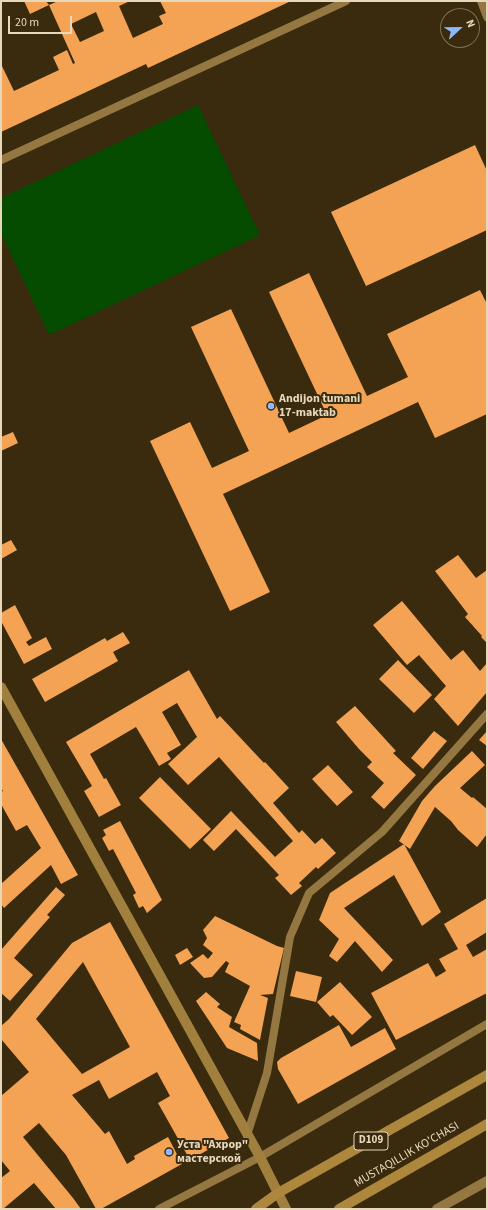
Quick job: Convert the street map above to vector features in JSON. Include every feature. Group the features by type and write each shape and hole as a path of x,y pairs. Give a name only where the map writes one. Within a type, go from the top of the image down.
{"main road":[{"name":"D109","path":"256,1209 278,1193 487,1075"},
{"name":"MUSTAQILLIK KO'CHASI","path":"339,1209 487,1124"}],"street":[{"path":"1,687 260,1157 286,1209"},
{"path":"437,1209 487,1181"}],"lane":[{"path":"1,160 346,1"},
{"path":"481,1 487,17"},
{"path":"247,1135 267,1073 290,937 309,893 382,832 487,714"},
{"path":"159,1209 260,1157 487,1024"}],"green space":[{"path":"198,105 260,235 49,335 1,233 1,198"}],"building":[{"path":"24,1 46,1 49,5 30,14"},
{"path":"58,1 130,1 119,6 133,38 163,24 159,16 166,13 160,1 291,1 148,68 146,64 1,132 1,64 14,91 59,70 53,57 67,50 73,64 75,63 49,5","holes":["96,12 104,31 80,42 71,24"]},
{"path":"475,145 487,171 487,230 366,286 331,212"},
{"path":"309,273 367,396 408,377 387,334 480,290 487,304 487,414 435,438 418,402 223,494 270,592 230,611 150,441 190,422 212,468 249,451 191,327 231,309 289,433 327,415 269,292"},
{"path":"13,432 18,443 1,451 1,437"},
{"path":"11,540 17,550 1,559 1,545"},
{"path":"458,555 476,578 487,570 487,643 465,617 468,614 435,571"},
{"path":"402,601 451,660 463,650 480,671 487,663 487,692 458,726 434,699 446,686 419,655 407,665 373,625"},
{"path":"15,605 32,638 26,642 29,646 46,637 52,649 24,664 1,621 1,613"},
{"path":"123,632 130,643 113,652 118,661 45,702 32,679 105,638 107,641"},
{"path":"398,660 432,695 414,713 379,679"},
{"path":"189,670 217,719 220,716 289,788 273,803 299,833 302,830 315,844 322,838 336,853 318,869 316,867 299,883 302,886 291,895 275,878 279,875 236,829 214,851 203,840 231,811 275,857 293,841 219,757 188,785 168,764 197,737 177,703 162,712 181,745 167,753 171,759 159,766 136,727 90,754 104,779 106,778 121,805 99,817 84,791 92,786 66,742"},
{"path":"355,706 396,751 393,753 416,775 384,809 371,797 384,783 367,767 372,762 336,722"},
{"path":"434,731 447,741 423,769 411,758"},
{"path":"487,731 487,746 479,740"},
{"path":"1,739 78,875 61,884 51,865 4,908 1,904 1,884 41,848 27,825 16,831 1,804 1,792 3,791 1,788"},
{"path":"472,751 485,765 460,788 487,809 487,834 477,847 435,807 410,849 399,841 422,801 435,786"},
{"path":"328,765 353,792 337,806 312,779"},
{"path":"160,777 211,829 190,849 139,798"},
{"path":"120,821 162,900 147,913 143,906 139,908 133,895 136,893 113,849 109,851 102,838 106,835 103,830"},
{"path":"404,844 441,912 422,926 394,875 344,908 393,960 382,972 355,941 337,962 329,956 339,939 319,920 330,893"},
{"path":"56,887 65,895 47,915 50,917 14,958 33,975 10,1001 1,993 1,950"},
{"path":"487,898 487,932 466,945 473,957 487,949 487,993 396,1040 371,993 428,963 436,977 446,971 439,959 458,949 444,924"},
{"path":"215,916 284,948 273,994 260,995 268,998 260,1040 240,1029 241,1025 234,1022 250,986 225,972 229,963 226,961 212,977 204,978 190,963 203,954 208,959 213,953 203,945 207,938 203,930"},
{"path":"110,922 229,1138 190,1160 158,1103 170,1096 157,1072 109,1099 99,1080 72,1095 105,1134 109,1131 127,1164 135,1159 134,1156 168,1137 182,1164 101,1209 96,1209 66,1155 39,1123 23,1137 81,1209 56,1209 34,1183 3,1209 1,1209 1,1178 10,1171 1,1160 1,1096 29,1072 1,1039 1,1026 9,1019 72,943","holes":["83,962 130,1047 82,1074 36,1019"]},
{"path":"187,948 193,957 180,965 175,955"},
{"path":"296,971 322,977 316,1002 290,996"},
{"path":"340,982 372,1017 352,1035 333,1015 330,1017 317,1002"},
{"path":"206,992 220,1004 217,1007 232,1017 229,1027 257,1043 258,1061 227,1048 196,1001"},
{"path":"339,1025 351,1047 385,1028 396,1049 298,1104 278,1069 277,1062 281,1058"}],"place":[{"name":"Andijon tumani 17-maktab","path":"271,406"},
{"name":"Уста \"Ахрор\" мастерской","path":"169,1152"}]}
